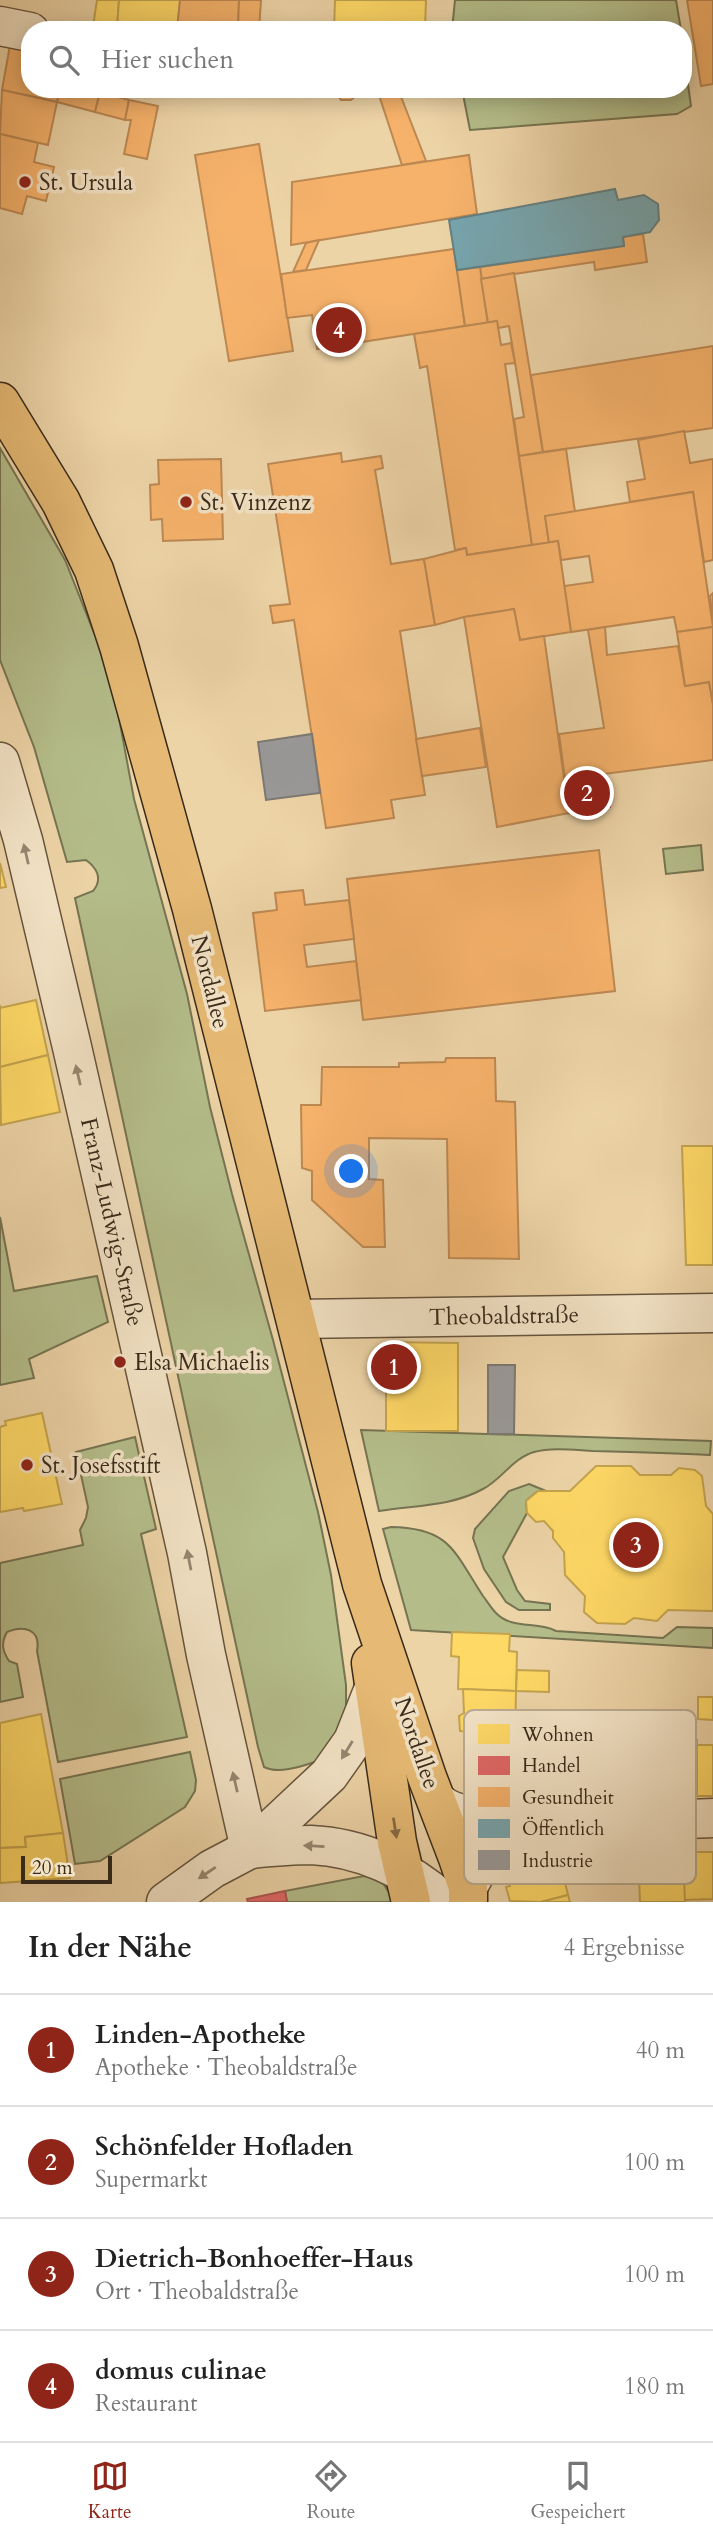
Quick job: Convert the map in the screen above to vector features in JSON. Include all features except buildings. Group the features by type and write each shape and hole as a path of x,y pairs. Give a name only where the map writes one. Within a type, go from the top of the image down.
{"main road":[{"name":"Nordallee","path":"0,402 66,513 94,570 115,634 192,909 362,1584 438,1802 460,1897"},
{"name":"Nordallee","path":"362,1584 374,1688 407,1886"}],"street":[{"path":"0,26 21,30"},
{"name":"Franz-Ludwig-Straße","path":"0,762 23,840 72,1047 184,1540 206,1655 250,1849"},
{"name":"Theobaldstraße","path":"296,1319 713,1313"},
{"path":"166,1902 212,1869 250,1849 312,1792 343,1757 358,1730 374,1688"},
{"path":"438,1802 444,1808 464,1814"},
{"path":"250,1849 323,1846 374,1858 407,1886 460,1897"}],"green space":[{"path":"455,0 676,0 680,21 453,21"},
{"path":"464,98 690,98 691,106 677,114 470,130"},
{"path":"0,448 65,560 96,638 116,702 134,799 187,994 210,1107 318,1512 331,1575 346,1685 346,1707 339,1729 321,1760 292,1768 277,1770 264,1767 258,1747 75,898 93,891 98,882 97,874 86,860 67,862 34,747 0,660"},
{"path":"701,845 703,870 666,874 663,849"},
{"path":"0,1217 14,1291 97,1276 108,1322 29,1359 34,1378 0,1385"},
{"path":"361,1430 711,1441 710,1455 541,1450 520,1459 489,1485 470,1495 445,1502 379,1511"},
{"path":"135,1437 156,1529 141,1534 187,1737 58,1762 37,1651 38,1644 34,1633 25,1629 7,1632 3,1643 9,1661 17,1664 23,1697 0,1702 0,1563 83,1545 80,1530 88,1507 76,1452"},
{"path":"529,1484 546,1491 538,1491 526,1501 527,1513 503,1557 517,1590 525,1601 550,1604 550,1610 519,1610 506,1602 484,1569 473,1538 475,1529 509,1491"},
{"path":"391,1527 427,1532 449,1545 492,1609 509,1622 556,1631 663,1638 677,1627 713,1628 713,1648 411,1630 383,1529"},
{"path":"190,1752 196,1780 195,1791 185,1807 100,1861 75,1864 60,1779"},
{"path":"364,1876 381,1880 395,1902 287,1902 285,1891"}],"place":[{"name":"St. Ursula","path":"25,182"},
{"name":"domus culinae","path":"339,330"},
{"name":"St. Vinzenz","path":"186,502"},
{"name":"Schönfelder Hofladen","path":"587,793"},
{"name":"Elsa Michaelis","path":"120,1362"},
{"name":"Linden-Apotheke","path":"394,1367"},
{"name":"St. Josefsstift","path":"27,1465"},
{"name":"Dietrich-Bonhoeffer-Haus","path":"636,1545"}]}
